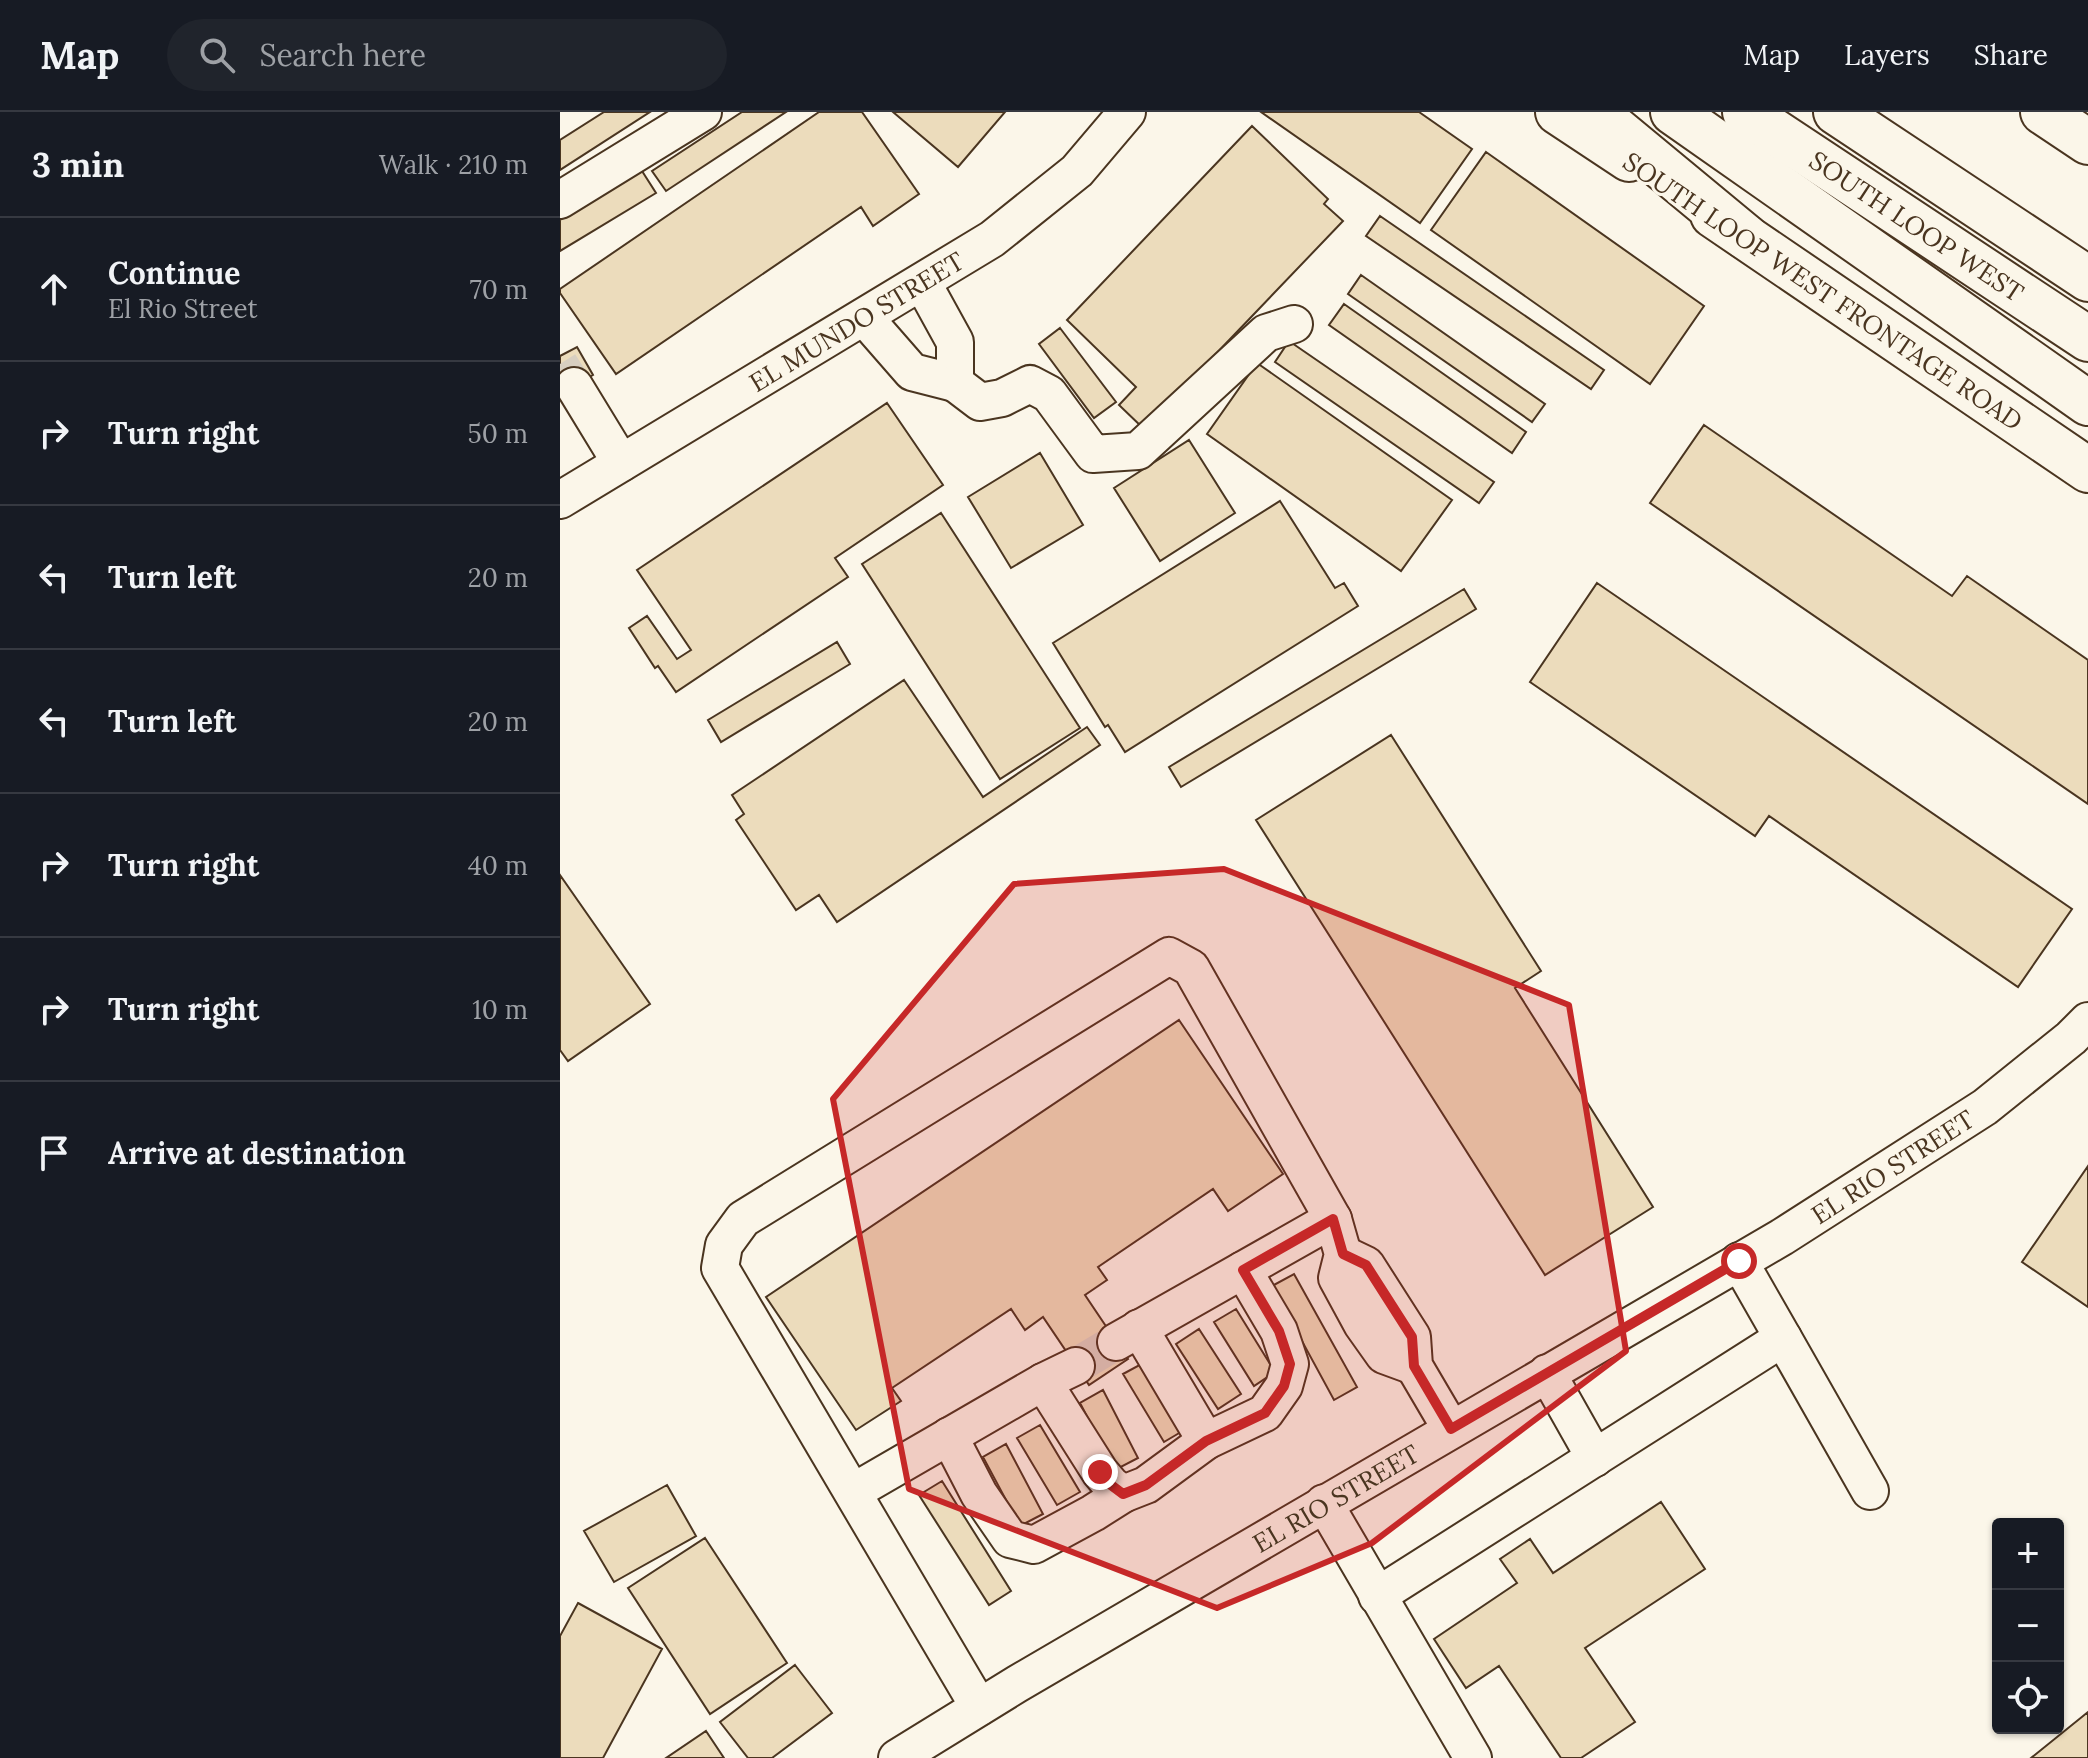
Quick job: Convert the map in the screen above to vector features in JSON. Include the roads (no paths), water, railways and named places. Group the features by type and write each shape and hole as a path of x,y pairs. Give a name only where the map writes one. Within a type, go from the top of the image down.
{"main road":[{"name":"SOUTH LOOP WEST FRONTAGE ROAD","path":"1558,112 2088,470"},
{"path":"1595,112 1746,237"},
{"path":"1673,112 2088,403"},
{"name":"SOUTH LOOP WEST","path":"1745,112 2088,339"},
{"path":"1836,112 2086,278"},
{"path":"2043,112 2088,142"}],"street":[{"path":"560,200 703,112"},
{"name":"EL MUNDO STREET","path":"565,485 621,463 992,239 1077,171 1127,112"},
{"path":"922,282 955,342 955,383"},
{"path":"864,317 912,372 955,383 980,402 1002,398 1030,384 1049,394 1093,454 1138,451 1266,333 1294,324"},
{"path":"574,386 621,463"},
{"path":"979,1707 720,1268 724,1245 743,1219 1169,956 1191,968 1333,1219 1343,1254 1366,1265 1412,1337 1414,1366 1451,1429"},
{"name":"EL RIO STREET","path":"897,1758 1324,1503 1739,1261 1985,1107 2088,1021"},
{"path":"1206,1441 1128,1335 1333,1219"},
{"path":"1739,1261 1870,1491"},
{"path":"949,1436 979,1494 1010,1539 1034,1545 1123,1494 1146,1485 1206,1441 1265,1413 1284,1386 1290,1364 1279,1331 1243,1270"},
{"path":"1368,1581 1595,1458 1783,1338"},
{"path":"853,1492 1076,1366"},
{"path":"1547,1373 1595,1458"},
{"path":"1043,1382 1100,1472 1123,1494"},
{"path":"1324,1503 1473,1758"}],"tunnel":[{"path":"560,364 574,386"},
{"path":"1076,1366 1116,1342"}]}
